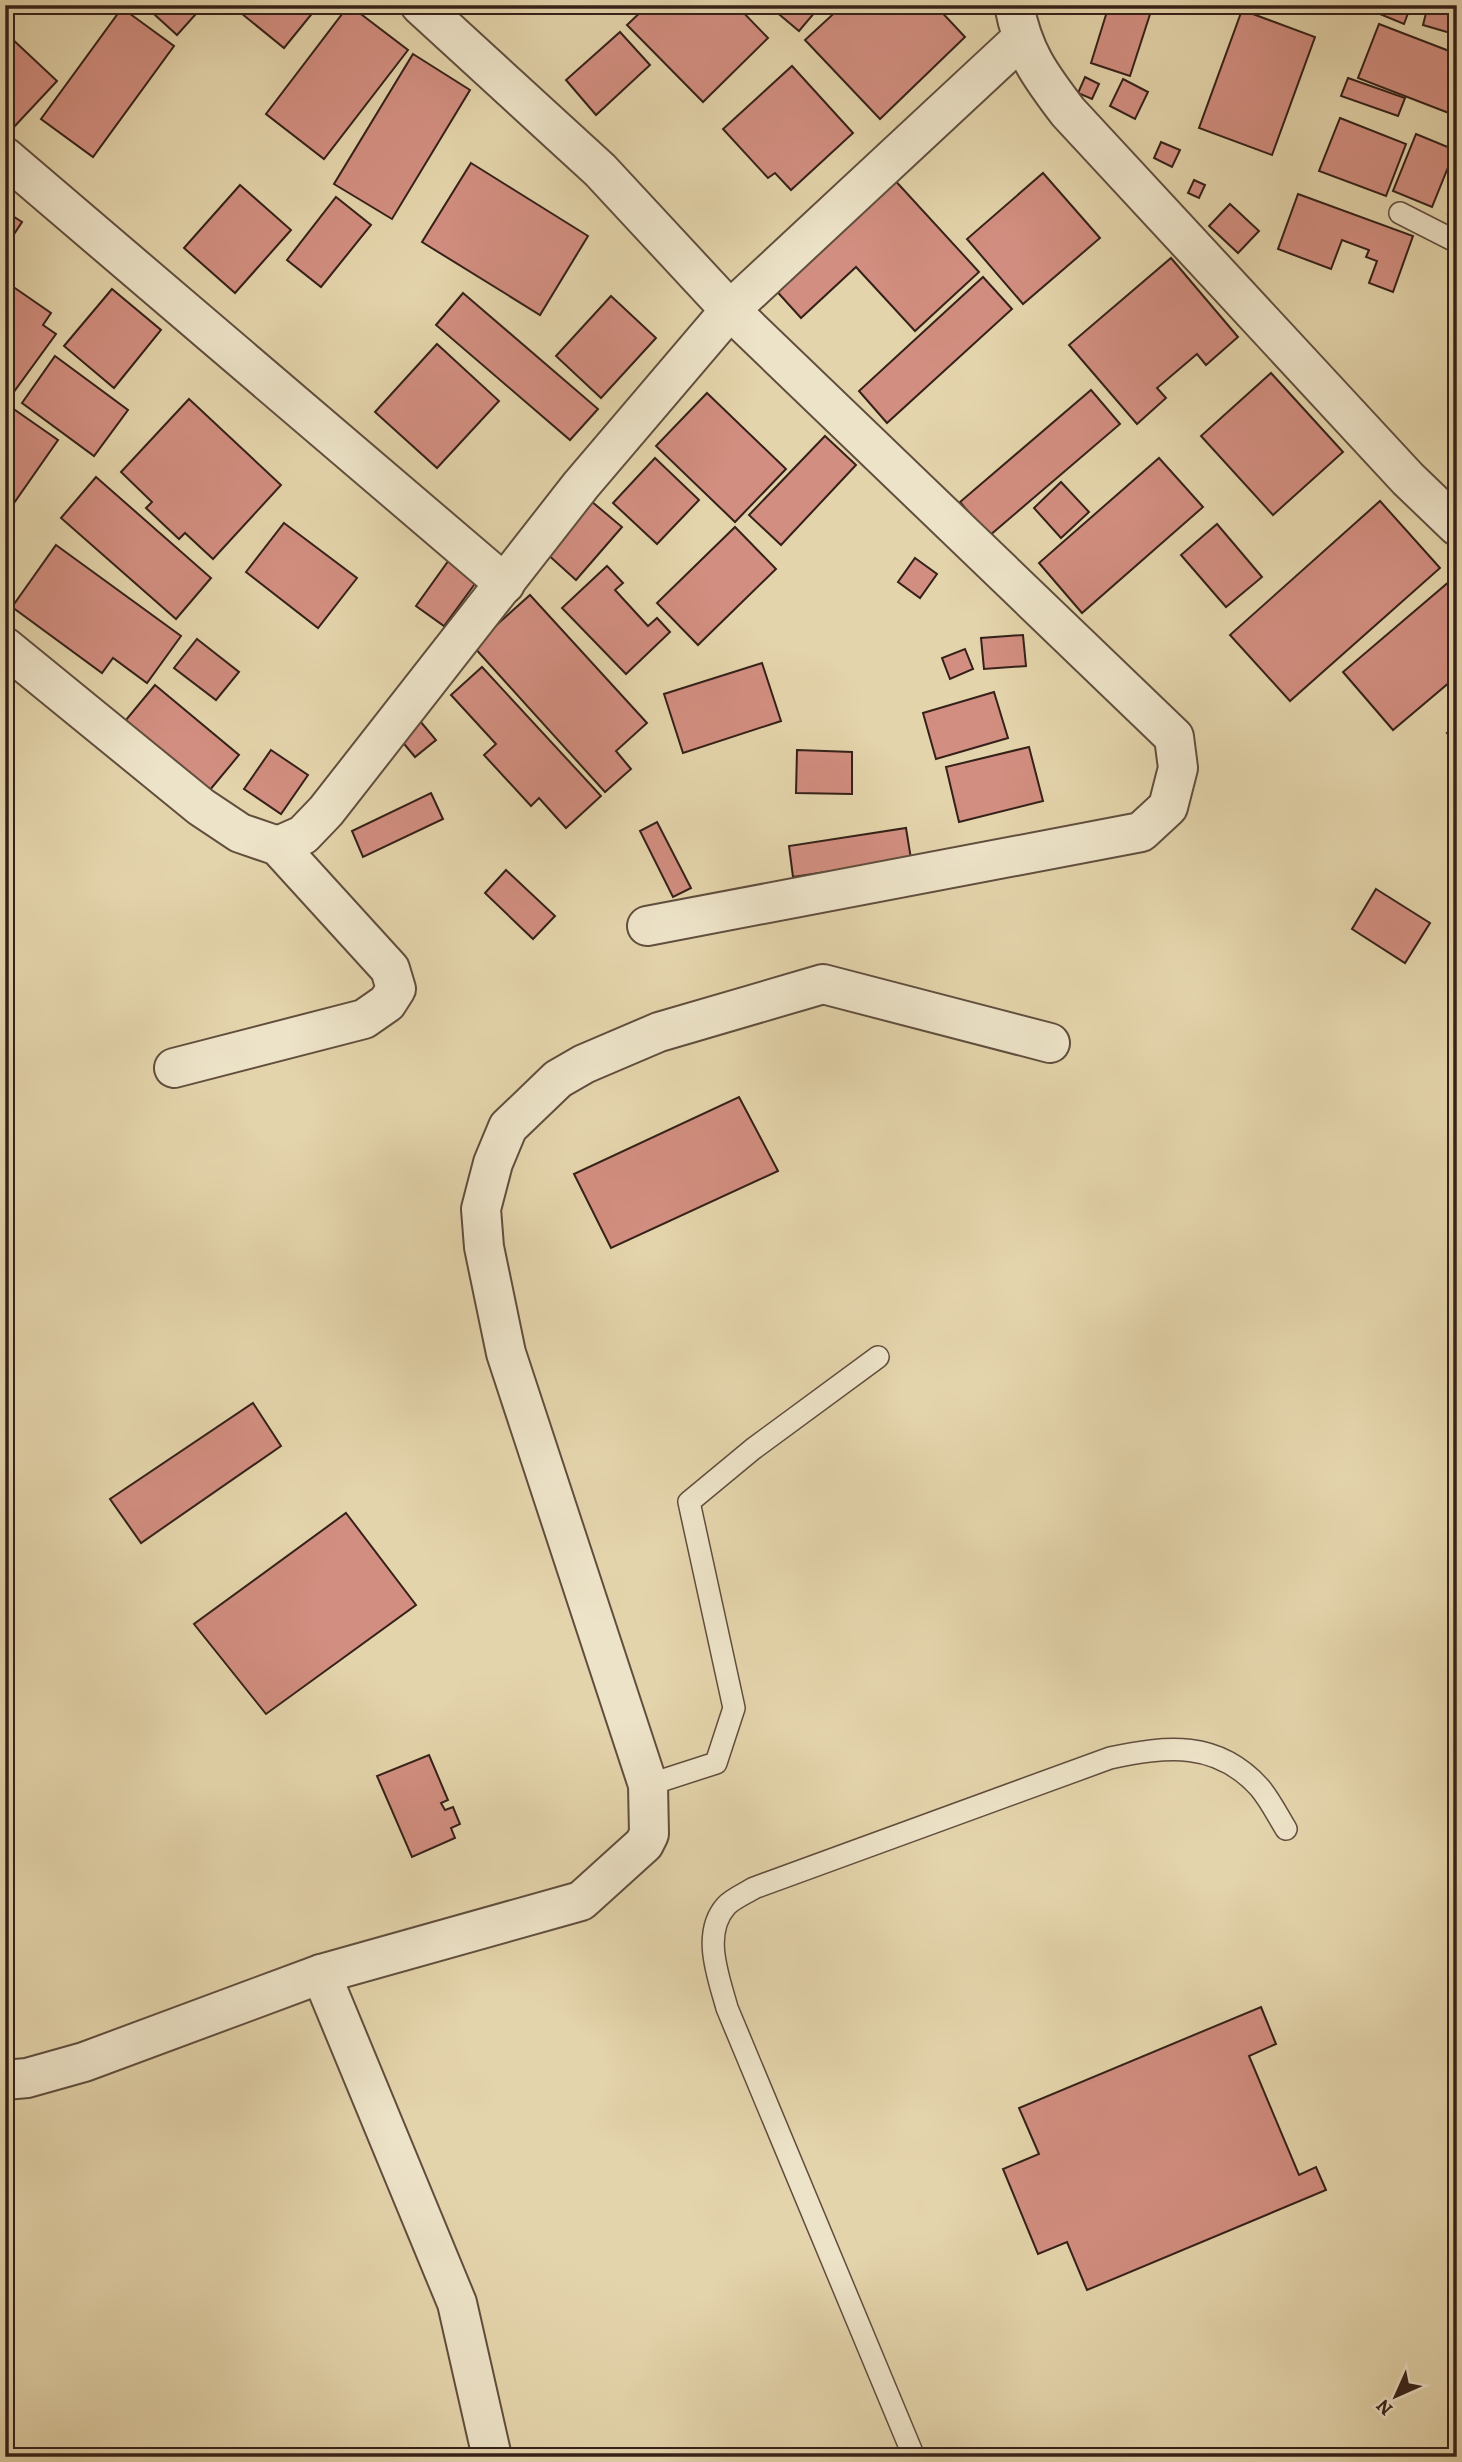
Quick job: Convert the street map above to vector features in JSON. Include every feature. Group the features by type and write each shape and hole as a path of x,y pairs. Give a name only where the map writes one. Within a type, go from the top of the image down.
{"street":[{"path":"420,5 462,40 600,170 730,310 1174,737 1178,768 1168,807 1140,831 647,926"},
{"path":"278,846 303,835 326,811 581,485 730,310 1017,22 1041,76 1068,112 1408,479 1457,526"},
{"path":"5,157 505,584"},
{"path":"5,647 201,807 240,833 278,846 390,969 396,989 387,1003 364,1020 174,1069"},
{"path":"5,2080 27,2078 84,2062 321,1974 581,1901 644,1844 649,1834 648,1785 506,1353 484,1247 481,1209 493,1163 508,1127 558,1079 584,1064 659,1032 823,984 1050,1043"},
{"path":"321,1974 457,2303 492,2457"}],"lane":[{"path":"1400,213 1457,242"},
{"path":"648,1785 716,1763 734,1708 689,1502 753,1449 878,1357"},
{"path":"914,2457 727,2008 714,1961 715,1933 726,1906 767,1883 1110,1758 1160,1747 1200,1751 1230,1762 1260,1788 1286,1829"}],"building":[{"path":"144,5 204,5 177,35"},
{"path":"231,5 319,5 284,48"},
{"path":"349,5 408,50 324,159 266,114"},
{"path":"648,5 736,5 768,38 703,102 627,25"},
{"path":"768,5 821,5 799,31"},
{"path":"843,5 935,5 965,37 880,119 805,40"},
{"path":"1109,5 1153,5 1130,76 1091,63"},
{"path":"1358,5 1411,5 1404,24"},
{"path":"1428,5 1457,5 1457,35 1423,25"},
{"path":"122,8 174,46 93,157 41,119"},
{"path":"1242,10 1315,37 1272,155 1199,128"},
{"path":"1379,24 1457,54 1454,115 1358,78"},
{"path":"620,32 650,65 596,115 566,80"},
{"path":"9,36 57,81 13,128 5,120 5,40"},
{"path":"413,54 470,90 392,219 334,184"},
{"path":"792,66 853,133 791,190 775,173 768,178 723,129"},
{"path":"1085,77 1099,84 1092,99 1078,93"},
{"path":"1348,78 1405,98 1398,116 1341,96"},
{"path":"1123,79 1148,92 1135,119 1110,106"},
{"path":"1340,118 1406,144 1386,196 1319,171"},
{"path":"1416,134 1455,150 1432,207 1393,191"},
{"path":"1161,142 1180,150 1172,167 1154,158"},
{"path":"471,163 588,236 540,315 422,242"},
{"path":"1043,173 1100,238 1023,304 967,239"},
{"path":"891,176 979,272 915,331 856,267 801,318 772,286"},
{"path":"1194,180 1205,185 1199,198 1188,193"},
{"path":"240,185 291,230 235,293 184,248"},
{"path":"1457,193 1457,218 1448,215"},
{"path":"1298,194 1413,236 1393,292 1369,283 1377,261 1366,257 1369,250 1342,240 1331,269 1278,249"},
{"path":"336,197 371,225 321,287 287,260"},
{"path":"1230,204 1259,231 1238,253 1209,226"},
{"path":"5,211 22,222 5,248"},
{"path":"1171,258 1238,337 1206,365 1197,354 1157,388 1166,398 1137,424 1069,345"},
{"path":"983,277 1012,309 887,423 859,391"},
{"path":"12,286 51,313 43,325 56,334 13,393 5,387 5,296"},
{"path":"112,289 161,330 114,388 64,346"},
{"path":"463,293 598,409 570,440 436,325"},
{"path":"611,296 656,338 601,398 556,356"},
{"path":"437,344 499,401 437,468 375,412"},
{"path":"55,356 128,410 94,456 22,403"},
{"path":"1271,373 1343,452 1273,515 1201,436"},
{"path":"1091,390 1120,424 989,536 960,502"},
{"path":"707,393 786,469 735,522 656,446"},
{"path":"189,399 281,485 213,559 185,533 179,539 146,508 152,502 121,472"},
{"path":"5,403 58,440 5,516"},
{"path":"825,436 856,465 781,545 749,515"},
{"path":"655,458 699,500 657,544 613,503"},
{"path":"1159,458 1203,507 1082,613 1039,563"},
{"path":"96,477 211,578 176,619 61,518"},
{"path":"1061,482 1089,512 1061,538 1034,508"},
{"path":"591,501 622,527 576,580 546,553"},
{"path":"1380,501 1440,568 1290,701 1230,635"},
{"path":"284,523 357,578 318,628 246,572"},
{"path":"1217,524 1262,577 1226,607 1181,555"},
{"path":"735,527 776,569 698,645 657,603"},
{"path":"56,545 181,636 147,683 113,658 102,673 12,607"},
{"path":"915,558 937,574 920,598 898,582"},
{"path":"449,560 477,581 444,626 416,606"},
{"path":"607,566 623,583 615,590 648,626 657,618 670,632 626,674 562,608"},
{"path":"1457,575 1457,676 1393,730 1343,672"},
{"path":"530,595 647,723 616,751 631,769 605,792 473,646"},
{"path":"1023,635 1026,666 984,669 981,638"},
{"path":"197,639 239,672 216,700 174,668"},
{"path":"965,649 973,669 950,679 942,658"},
{"path":"762,663 781,721 683,753 664,694"},
{"path":"482,667 601,796 566,828 539,798 531,806 484,755 496,744 451,695"},
{"path":"155,685 239,755 209,791 125,721"},
{"path":"994,692 1008,738 936,759 923,713"},
{"path":"420,721 436,740 415,757 400,739"},
{"path":"1457,724 1457,743 1447,733"},
{"path":"1029,747 1043,801 959,822 946,767"},
{"path":"271,750 308,775 281,814 244,789"},
{"path":"797,750 852,752 852,794 796,793"},
{"path":"431,793 443,819 363,857 352,831"},
{"path":"657,822 691,888 673,897 640,831"},
{"path":"906,828 911,859 793,877 789,846"},
{"path":"506,870 555,916 533,939 485,893"},
{"path":"1376,889 1430,923 1405,963 1352,929"},
{"path":"739,1097 778,1171 611,1248 574,1174"},
{"path":"253,1403 281,1446 141,1543 110,1499"},
{"path":"346,1513 416,1605 266,1714 194,1624"},
{"path":"429,1755 448,1800 441,1803 445,1810 453,1807 460,1824 451,1828 455,1838 412,1857 377,1776"},
{"path":"1261,2007 1276,2044 1249,2056 1299,2175 1316,2167 1326,2190 1087,2290 1067,2242 1038,2254 1003,2169 1039,2154 1019,2108"}]}
